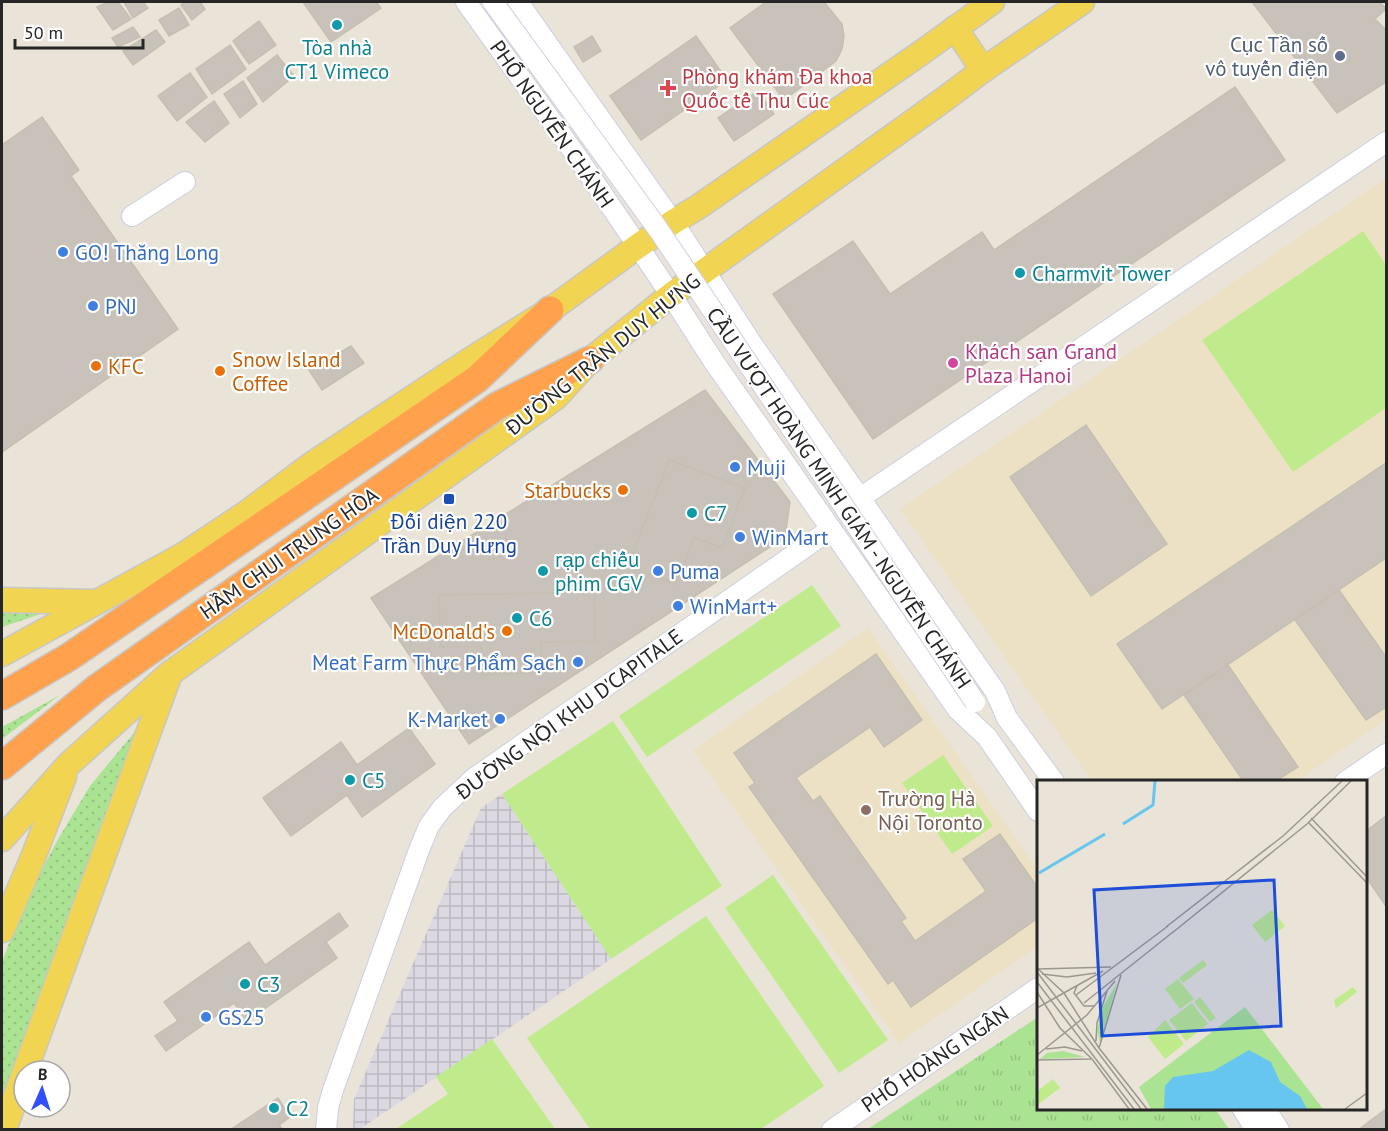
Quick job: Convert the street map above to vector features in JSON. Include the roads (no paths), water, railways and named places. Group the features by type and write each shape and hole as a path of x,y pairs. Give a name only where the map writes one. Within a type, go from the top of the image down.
{"highway":[{"name":"HẦM CHUI TRUNG HÒA","path":"2,696 69,657 477,379 550,310"},
{"name":"HẦM CHUI TRUNG HÒA","path":"2,766 98,688 497,406 590,360"}],"main road":[{"path":"2,654 183,555 245,514 322,457 550,310 638,246 698,207 993,2"},
{"name":"ĐƯỜNG TRẦN DUY HƯNG","path":"2,839 69,764 169,674 555,398 590,360 671,295 983,70 1083,2"},
{"path":"954,28 983,70"},
{"path":"2,600 97,602"},
{"path":"2,642 43,630"},
{"path":"30,1059 169,674"},
{"path":"2,930 69,764"},
{"path":"4,1130 12,1108"}],"street":[{"name":"PHỐ NGUYỄN CHÁNH","path":"466,2 578,158 714,362 958,710 987,737"},
{"name":"CẦU VƯỢT HOÀNG MINH GIÁM - NGUYỄN CHÁNH","path":"493,2 658,229 975,702 987,737"},
{"name":"PHỐ NGUYỄN CHÁNH","path":"518,2 673,222 752,344 995,691 1007,718"},
{"path":"860,498 1386,142"},
{"path":"578,158 591,166 603,170 610,169 616,165 619,157 618,145"},
{"path":"132,216 184,182"},
{"path":"714,362 711,347 715,338 724,332 737,334 752,344"},
{"name":"ĐƯỜNG NỘI KHU D'CAPITALE","path":"326,1130 328,1108 333,1090 419,850 429,826 442,808 473,778 831,529"},
{"name":"CẦU VƯỢT HOÀNG MINH GIÁM - NGUYỄN CHÁNH","path":"975,702 1007,718"},
{"path":"1007,718 1053,780"},
{"path":"987,737 1037,810"},
{"path":"1348,780 1386,754"},
{"name":"PHỐ HOÀNG NGÂN","path":"832,1130 1037,989"},
{"path":"1243,1110 1257,1130"},
{"path":"1266,1110 1279,1130"}],"place":[{"name":"Tòa nhà CT1 Vimeco","path":"337,25"},
{"name":"Cục Tần số vô tuyến điện","path":"1340,56"},
{"name":"Phòng khám Đa khoa Quốc tế Thu Cúc","path":"668,88"},
{"name":"GO! Thăng Long","path":"63,252"},
{"name":"Charmvit Tower","path":"1020,273"},
{"name":"PNJ","path":"93,306"},
{"name":"Khách sạn Grand Plaza Hanoi","path":"953,363"},
{"name":"KFC","path":"96,366"},
{"name":"Snow Island Coffee","path":"220,371"},
{"name":"Muji","path":"735,467"},
{"name":"Starbucks","path":"623,490"},
{"name":"Đối diện 220 Trần Duy Hưng","path":"449,499"},
{"name":"C7","path":"692,513"},
{"name":"WinMart","path":"740,537"},
{"name":"rạp chiếu phim CGV","path":"543,571"},
{"name":"Puma","path":"658,571"},
{"name":"WinMart+","path":"678,606"},
{"name":"C6","path":"517,618"},
{"name":"McDonald's","path":"507,631"},
{"name":"Meat Farm Thực Phẩm Sạch","path":"578,662"},
{"name":"K-Market","path":"500,719"},
{"name":"C5","path":"350,780"},
{"name":"Trường Hà Nội Toronto","path":"866,810"},
{"name":"C3","path":"245,984"},
{"name":"GS25","path":"206,1017"},
{"name":"C2","path":"274,1108"}]}
